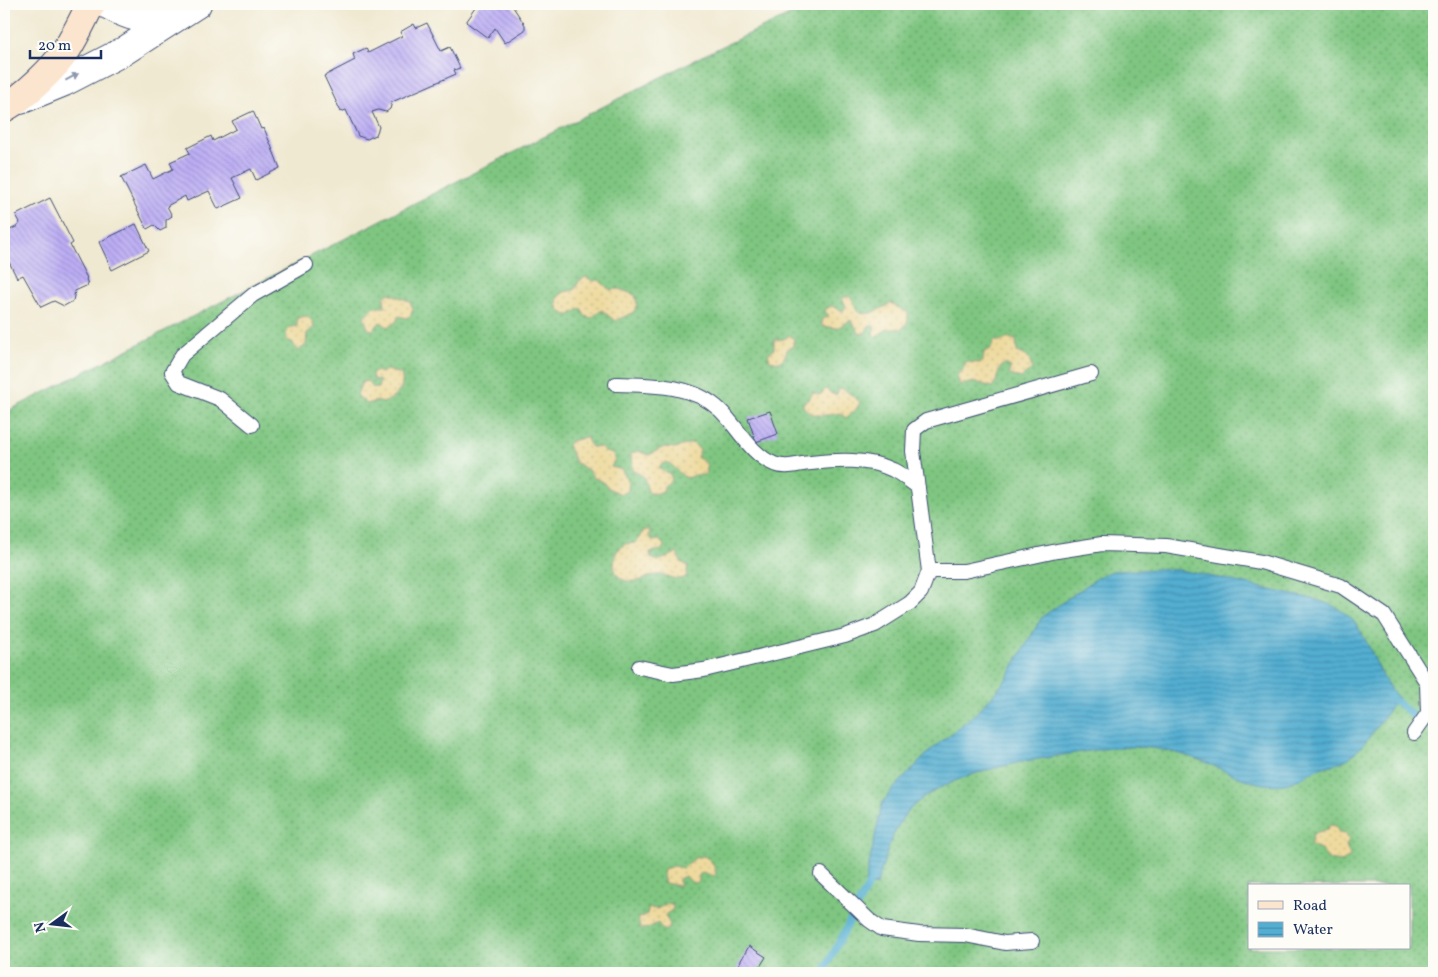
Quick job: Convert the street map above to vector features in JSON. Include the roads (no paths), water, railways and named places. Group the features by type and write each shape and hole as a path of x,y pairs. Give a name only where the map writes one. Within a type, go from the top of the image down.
{"street":[{"path":"8,106 41,78 66,50 91,4"},
{"path":"106,4 128,16 142,20 187,9"},
{"path":"8,106 64,82 124,51 187,9"}],"lane":[{"path":"252,425 220,399 179,383 172,372 182,355 253,295 306,265"},
{"path":"639,667 673,674 690,674 845,636 875,625 910,603 921,592 928,571 913,451 914,430 926,421 1091,374"},
{"path":"616,384 663,386 698,395 720,410 764,458 774,464 785,467 839,461 868,463 893,470 918,487"},
{"path":"928,571 964,571 1057,551 1102,544 1166,546 1261,562 1341,586 1384,615 1434,694"},
{"path":"1414,733 1428,713 1427,681"},
{"path":"820,874 850,900 868,920 882,929 919,934 965,935 1005,943 1032,941"}],"water":[{"path":"1179,570 1329,604 1347,615 1355,623 1385,681 1398,698 1368,739 1354,754 1340,762 1315,770 1284,784 1273,785 1253,782 1188,756 1158,749 1137,747 1106,749 1033,760 964,777 943,786 909,810 893,836 876,886 865,883 882,804 891,791 931,750 975,714 994,694 1007,678 1042,617 1100,576 1112,571"}],"waterway":[{"path":"1389,696 1414,716"},
{"path":"823,973 872,878"}]}
